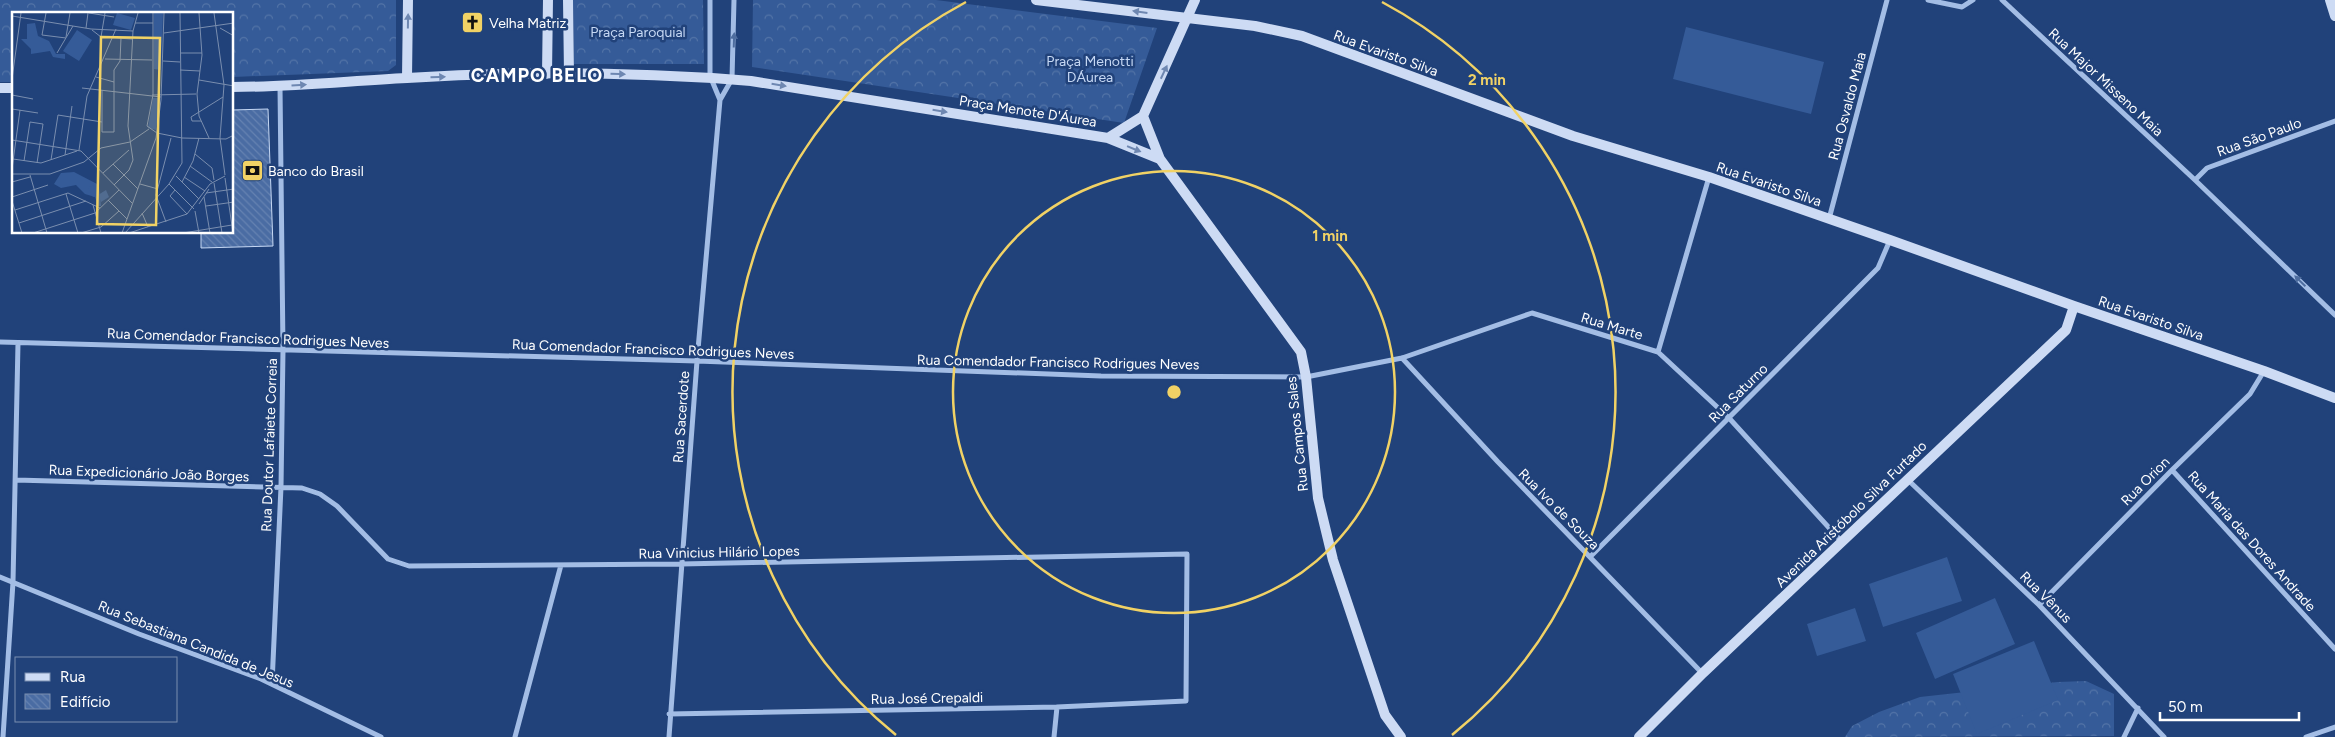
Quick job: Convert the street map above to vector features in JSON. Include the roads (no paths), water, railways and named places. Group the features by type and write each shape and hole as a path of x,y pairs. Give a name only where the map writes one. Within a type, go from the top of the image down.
{"main road":[{"path":"407,78 408,0"},
{"path":"547,74 548,0"},
{"path":"568,0 568,74"},
{"path":"1036,0 1189,18"},
{"path":"1143,116 1189,18 1195,0"},
{"path":"2330,0 2335,16"},
{"name":"Rua Evaristo Silva","path":"1189,18 1255,26 1302,36 1573,136 1709,177 2074,306 2264,370 2335,398"},
{"name":"Praça Menote D'Áurea","path":"234,87 280,87 407,78 547,74 710,76 1108,138 1143,116"},
{"name":"Rua Campos Sales","path":"1143,116 1160,160 1301,352 1306,378 1318,498 1333,560 1385,715 1401,737"},
{"path":"1108,138 1160,160"},
{"name":"Avenida Aristóbolo Silva Furtado","path":"1639,737 1703,673 2066,330 2074,306"}],"street":[{"path":"710,0 710,76"},
{"path":"732,79 734,0"},
{"name":"Rua Osvaldo Maia","path":"1829,219 1887,0"},
{"path":"1928,0 1962,6 1973,0"},
{"name":"Rua Major Misseno Maia","path":"2002,0 2335,315"},
{"name":"Rua Sacerdote","path":"710,76 720,100"},
{"name":"Rua Sacerdote","path":"668,737 697,361 720,100 732,79"},
{"name":"Rua Doutor Lafaiete Correia","path":"272,684 281,486 283,350 280,87"},
{"name":"Rua São Paulo","path":"2194,180 2207,168 2335,121"},
{"path":"1658,352 1709,177"},
{"name":"Rua Saturno","path":"1590,556 1878,268 1890,240"},
{"name":"Rua Marte","path":"1306,378 1402,358 1532,313 1658,352 1729,418 1842,542"},
{"name":"Rua Comendador Francisco Rodrigues Neves","path":"0,342 697,361 1101,376 1306,378"},
{"path":"1,737 13,582 18,343"},
{"name":"Rua Ivo de Souza","path":"1402,358 1498,462 1703,673"},
{"name":"Rua Orion","path":"2040,605 2172,470 2250,394 2264,370"},
{"name":"Rua Maria das Dores Andrade","path":"2172,470 2335,650"},
{"name":"Rua Expedicionário João Borges","path":"16,480 263,488 281,486"},
{"name":"Rua Vênus","path":"1907,480 2040,605 2164,737"},
{"name":"Rua Vinicius Hilário Lopes","path":"281,486 302,488 320,494 337,506 388,559 409,566 681,564 1186,554 1186,701"},
{"path":"515,737 562,565"},
{"name":"Rua Sebastiana Candida de Jesus","path":"0,578 138,634 272,684 381,737"},
{"name":"Rua José Crepaldi","path":"669,714 1057,707 1186,701"},
{"path":"1054,737 1057,707"},
{"path":"2124,737 2138,708"},
{"path":"2306,737 2335,728"}],"place":[{"name":"Velha Matriz","path":"473,23"},
{"name":"Banco do Brasil","path":"252,171"}],"district":[{"name":"CAMPO BELO","path":"537,75"}],"park label":[{"name":"Praça Paroquial","path":"638,32"},
{"name":"Praça Menotti DÁurea","path":"1090,69"}]}
